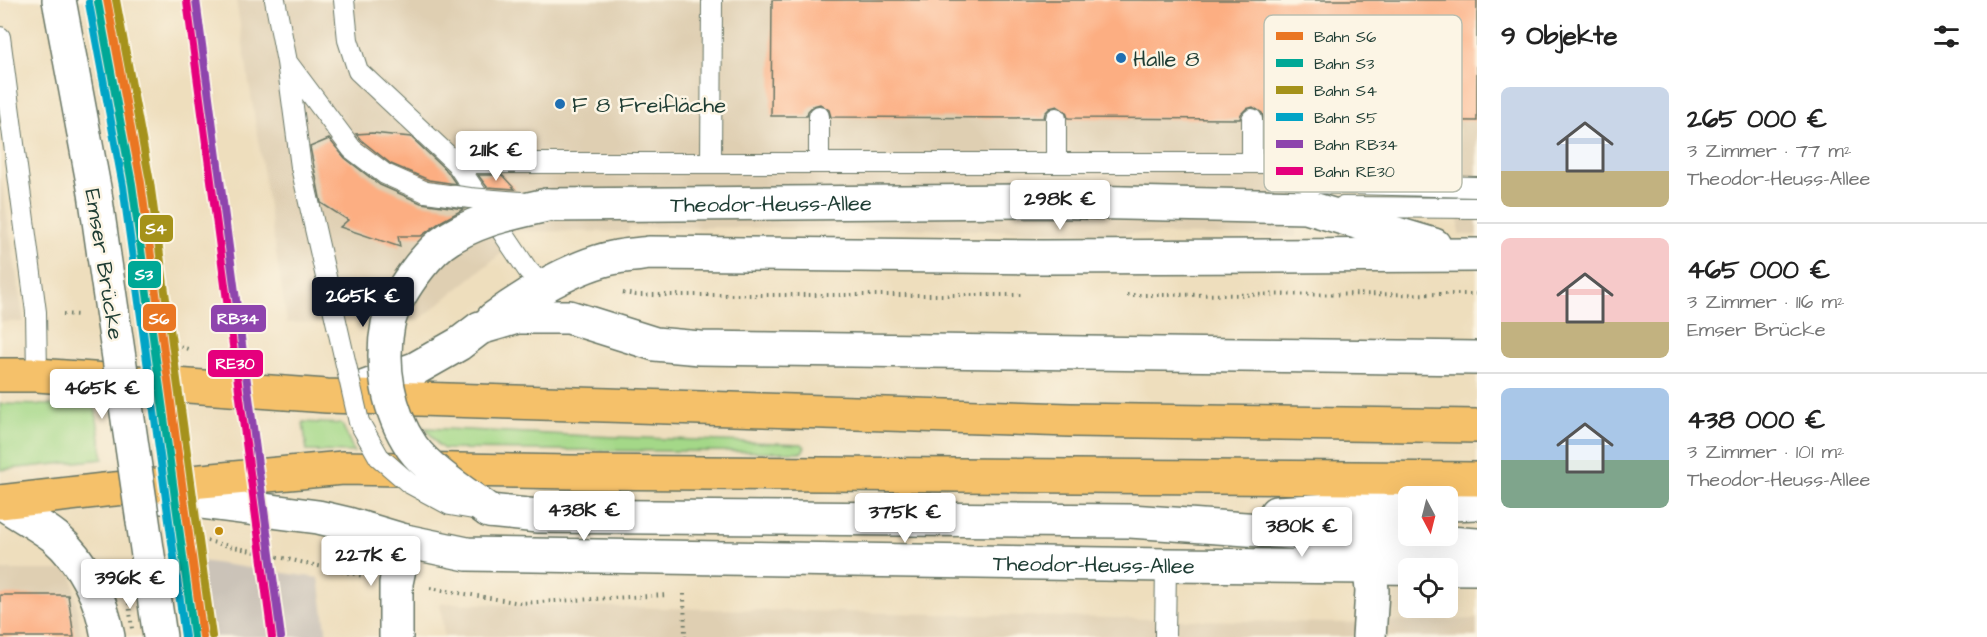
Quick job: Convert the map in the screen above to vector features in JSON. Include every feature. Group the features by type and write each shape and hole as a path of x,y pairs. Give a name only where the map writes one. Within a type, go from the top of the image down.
{"main road":[{"name":"Theodor-Heuss-Allee","path":"0,375 37,375 327,396 1034,419 1477,426"},
{"name":"Theodor-Heuss-Allee","path":"0,502 343,468 1477,479"}],"street":[{"name":"Emser Brücke","path":"59,0 95,193 160,637"},
{"name":"Theodor-Heuss-Allee","path":"1474,255 1306,207 1037,201 547,205 508,214 469,228 441,244 424,260 404,288 389,323 386,357 388,393 413,448 441,476 489,511 538,516 1130,521 1477,545"},
{"name":"Theodor-Heuss-Allee","path":"327,396 372,386 415,369 459,344 520,299 543,286 591,264 615,257 649,254 1042,257 1474,255"},
{"name":"Theodor-Heuss-Allee","path":"480,328 517,317 569,317 655,344 700,348 1477,358"},
{"name":"Theodor-Heuss-Allee","path":"104,490 318,517 405,542 467,554 1477,568"},
{"path":"0,502 55,538 81,566 105,617 108,637"},
{"path":"1458,504 1477,503"},
{"name":"Theodor-Heuss-Allee","path":"1130,521 1398,507"},
{"path":"396,637 396,583 405,542"},
{"path":"1370,567 1372,591 1370,637"}],"lane":[{"path":"275,0 287,62 303,178 359,422 379,457 409,483 450,505 489,511"},
{"path":"344,0 348,40 358,71 456,163 527,269 569,317"},
{"path":"711,162 712,0"},
{"path":"0,37 36,312 37,375"},
{"path":"287,62 352,148 385,174 426,192 547,205"},
{"path":"819,116 819,162"},
{"path":"1056,118 1056,162"},
{"path":"1252,119 1252,163"},
{"path":"456,163 1264,163"},
{"path":"1462,187 1477,187"},
{"path":"1306,207 1477,208"},
{"path":"1315,255 1351,246 1455,209"},
{"path":"1165,637 1167,565"}],"path":[{"path":"36,312 81,315"},
{"path":"146,334 191,350"},
{"path":"684,594 685,637"}],"shaded area":[{"path":"236,0 1477,0 1477,235 1459,235 1459,192 1462,192 1462,15 1264,15 1264,192 1298,192 1296,237 887,228 629,227 628,232 502,231 494,233 503,252 418,321 287,323"},
{"path":"0,172 24,322 0,322"},
{"path":"173,557 319,578 327,637 184,637"},
{"path":"0,570 72,570 81,637 0,637"},
{"path":"440,603 1336,623 1477,619 1477,637 444,637"}],"green space":[{"path":"0,404 95,406 103,459 0,470"},
{"path":"303,422 342,424 354,452 307,451"},
{"path":"426,428 802,444 805,447 802,452 444,449 438,445"}],"building":[{"name":"Halle 8","path":"772,0 1477,0 1477,121 1462,121 1462,15 1264,15 1264,119 1262,113 1253,107 1246,109 1240,119 1068,118 1066,112 1057,106 1050,108 1044,118 831,117 829,110 820,104 813,106 807,116 771,116"},
{"path":"372,133 411,137 447,171 456,184 429,180 391,164 356,134"},
{"path":"329,139 345,158 380,185 421,203 464,209 421,236 398,236 400,247 340,227 348,220 321,203 310,147"},
{"path":"478,175 502,175 515,189 487,187"},
{"path":"0,595 68,595 74,637 0,637"}],"rail line":[{"name":"S6","path":"107,0 141,183 203,637"},
{"name":"S4","path":"116,0 150,182 212,636"},
{"name":"RB34","path":"196,0 281,637"},
{"name":"RE30","path":"187,1 272,637"},
{"name":"S3","path":"98,2 132,184 194,637"},
{"name":"S5","path":"89,3 123,186 185,637"}],"place":[{"name":"Halle 8","path":"1121,58"},
{"name":"F 8 Freifläche","path":"560,104"}]}
